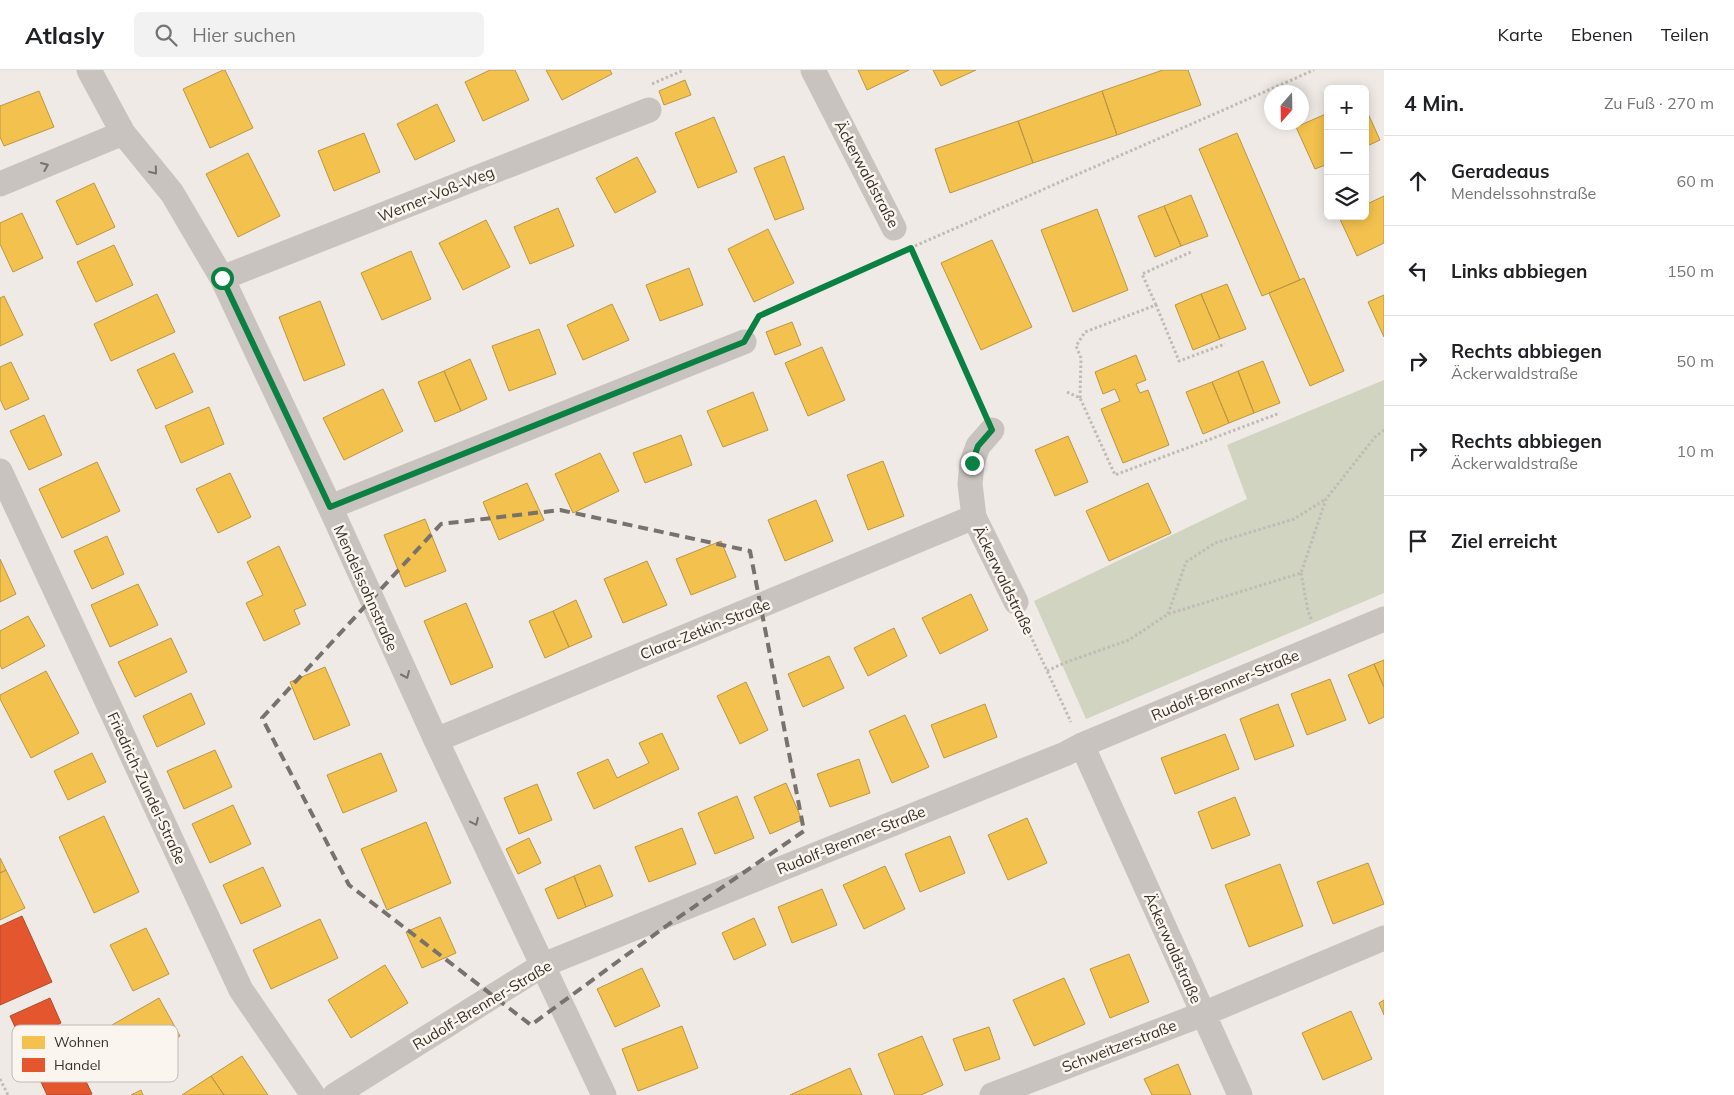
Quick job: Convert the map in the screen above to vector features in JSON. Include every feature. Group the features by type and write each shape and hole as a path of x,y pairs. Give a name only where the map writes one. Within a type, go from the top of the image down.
{"street":[{"name":"Äckerwaldstraße","path":"814,70 894,228"},
{"name":"Mendelssohnstraße","path":"94,72 123,133 172,193 222,278 330,507 436,740 604,1095"},
{"name":"Werner-Voß-Weg","path":"222,278 649,110"},
{"path":"0,184 123,133"},
{"path":"330,507 744,342"},
{"name":"Äckerwaldstraße","path":"992,430 978,446 972,463 970,484 974,517 1016,602"},
{"name":"Friedrich-Zundel-Straße","path":"0,470 242,990 313,1095"},
{"name":"Clara-Zetkin-Straße","path":"436,740 974,517"},
{"name":"Rudolf-Brenner-Straße","path":"336,1095 543,965 1056,758 1082,745 1384,619"},
{"name":"Äckerwaldstraße","path":"1082,745 1240,1095"},
{"name":"Schweitzerstraße","path":"992,1095 1203,1014 1384,938"}],"path":[{"path":"744,342 759,316 1314,70"},
{"name":"Äckerwaldstraße","path":"894,228 911,248 992,430"},
{"path":"1191,252 1142,274 1179,361 1225,344"},
{"path":"1156,305 1085,332 1076,346 1081,358 1080,398 1115,475 1280,413"},
{"path":"1067,392 1080,398"},
{"path":"1321,644 1308,611 1301,573 1326,499 1375,437 1384,430"},
{"path":"1168,614 1186,562 1215,544 1294,518 1326,499"},
{"path":"1047,671 1064,662 1130,640 1168,614 1301,573"},
{"name":"Äckerwaldstraße","path":"1016,602 1082,745"},
{"path":"0,1079 8,1095"}],"highlighted area":[{"path":"560,510 750,551 804,831 669,924 531,1025 349,885 262,718 441,524"}],"green space":[{"path":"1384,380 1384,593 1086,719 1034,601 1247,499 1227,445"}],"building: Wohnen":[{"path":"225,70 253,128 210,148 183,89"},
{"path":"490,70 515,70 529,100 483,121 465,82"},
{"path":"546,70 610,70 612,74 562,100"},
{"path":"858,70 909,70 867,90"},
{"path":"933,70 976,70 941,86"},
{"path":"1163,70 1188,70 1201,105 1117,135 1102,91"},
{"path":"685,80 691,95 664,105 659,91"},
{"path":"39,91 54,127 4,146 0,137 0,106"},
{"path":"1102,91 1117,135 1033,163 1018,121"},
{"path":"437,104 455,141 415,160 397,124"},
{"path":"1324,115 1324,166 1315,169 1297,130 1309,130 1309,121"},
{"path":"1369,116 1380,140 1369,145"},
{"path":"714,117 737,172 698,188 675,133"},
{"path":"1018,121 1033,163 950,193 935,149"},
{"path":"364,133 380,172 334,191 318,151"},
{"path":"1237,133 1300,280 1262,296 1199,149"},
{"path":"248,153 280,216 238,237 206,174"},
{"path":"784,156 804,209 775,220 754,168"},
{"path":"637,157 656,192 615,213 596,178"},
{"path":"94,183 115,227 77,245 56,201"},
{"path":"1191,195 1208,236 1181,246 1164,206"},
{"path":"1384,196 1384,243 1357,256 1340,220 1369,220 1369,203"},
{"path":"1164,206 1181,246 1155,257 1138,216"},
{"path":"558,208 574,246 530,264 514,227"},
{"path":"1097,209 1128,290 1073,312 1041,230"},
{"path":"22,213 43,258 13,272 0,244 0,223"},
{"path":"486,220 510,267 463,290 439,243"},
{"path":"768,229 794,283 754,302 728,249"},
{"path":"992,240 1032,327 981,350 941,263"},
{"path":"114,245 133,285 96,302 77,262"},
{"path":"411,251 431,299 382,320 361,273"},
{"path":"689,268 703,305 660,321 646,285"},
{"path":"1304,278 1344,371 1310,386 1269,293"},
{"path":"1227,284 1246,329 1220,339 1201,294"},
{"path":"157,294 175,332 111,361 94,324"},
{"path":"1201,294 1220,339 1193,350 1175,305"},
{"path":"1384,295 1384,337 1368,302"},
{"path":"4,296 23,335 0,346 0,298"},
{"path":"320,301 345,365 304,381 279,317"},
{"path":"612,304 629,340 583,360 567,325"},
{"path":"792,322 801,345 775,355 766,332"},
{"path":"539,329 556,374 509,391 492,346"},
{"path":"822,347 845,400 808,416 785,363"},
{"path":"174,353 193,392 156,409 137,370"},
{"path":"1136,355 1146,380 1136,384 1140,393 1148,390 1169,445 1123,463 1101,409 1120,401 1115,389 1103,394 1095,372"},
{"path":"470,359 487,399 461,411 444,371"},
{"path":"1263,361 1280,403 1254,413 1238,371"},
{"path":"11,362 29,399 5,410 0,399 0,367"},
{"path":"444,371 461,411 435,422 418,382"},
{"path":"1238,371 1254,413 1229,423 1212,382"},
{"path":"1212,382 1229,423 1203,434 1186,392"},
{"path":"383,389 403,431 344,460 323,418"},
{"path":"753,392 768,430 723,447 707,411"},
{"path":"209,407 224,444 181,463 165,426"},
{"path":"44,415 62,455 29,470 10,431"},
{"path":"681,435 692,465 645,483 633,453"},
{"path":"1068,436 1088,482 1055,496 1035,450"},
{"path":"600,453 619,491 573,513 555,474"},
{"path":"883,461 904,516 868,530 847,475"},
{"path":"97,462 120,511 62,538 39,489"},
{"path":"230,473 251,517 218,533 196,489"},
{"path":"527,483 544,520 499,540 483,502"},
{"path":"1148,483 1171,533 1109,561 1086,511"},
{"path":"816,500 833,541 785,561 768,520"},
{"path":"425,519 446,571 405,587 384,535"},
{"path":"107,536 124,574 92,589 74,551"},
{"path":"721,541 736,577 691,595 676,559"},
{"path":"279,546 306,605 294,610 300,624 264,641 246,603 263,595 247,562"},
{"path":"0,559 16,594 0,602"},
{"path":"647,561 667,605 623,623 604,579"},
{"path":"138,584 158,625 110,647 91,605"},
{"path":"971,594 988,630 940,654 922,618"},
{"path":"576,600 592,637 569,647 553,611"},
{"path":"466,603 493,667 451,685 424,621"},
{"path":"553,611 569,647 545,658 529,621"},
{"path":"28,616 45,646 2,669 0,665 0,631"},
{"path":"894,628 907,656 868,676 854,648"},
{"path":"171,638 187,672 135,697 118,662"},
{"path":"829,656 844,688 803,707 788,674"},
{"path":"1384,660 1384,687 1374,664"},
{"path":"1374,664 1384,687 1384,717 1369,724 1348,675"},
{"path":"325,667 350,725 314,740 290,682"},
{"path":"46,671 79,733 31,758 0,699 0,695"},
{"path":"1330,679 1346,720 1307,735 1291,694"},
{"path":"746,682 768,730 740,744 717,696"},
{"path":"191,693 205,724 157,747 143,716"},
{"path":"985,704 997,737 944,758 931,725"},
{"path":"1278,704 1294,746 1255,760 1240,719"},
{"path":"905,715 929,767 892,783 869,731"},
{"path":"662,733 679,769 594,809 577,773 608,759 617,778 649,763 639,743"},
{"path":"1225,734 1239,769 1175,794 1161,758"},
{"path":"215,750 232,787 184,809 167,771"},
{"path":"92,753 106,782 68,800 54,771"},
{"path":"381,753 397,791 343,813 327,775"},
{"path":"859,759 870,793 830,807 817,774"},
{"path":"786,783 802,820 770,834 754,797"},
{"path":"537,784 552,820 519,834 504,798"},
{"path":"737,796 754,838 715,854 698,813"},
{"path":"1235,797 1250,835 1212,849 1198,812"},
{"path":"233,805 251,844 210,863 192,824"},
{"path":"104,816 139,892 94,913 59,837"},
{"path":"1027,818 1047,863 1008,880 988,835"},
{"path":"426,822 451,883 387,910 361,849"},
{"path":"682,828 696,864 649,882 635,847"},
{"path":"950,836 965,873 920,892 905,854"},
{"path":"529,838 541,863 518,874 506,849"},
{"path":"0,858 6,870 0,873"},
{"path":"1368,863 1384,904 1333,924 1317,882"},
{"path":"1280,864 1303,926 1249,947 1225,885"},
{"path":"600,865 613,896 586,907 574,876"},
{"path":"885,866 905,909 864,929 843,885"},
{"path":"263,867 281,906 241,924 223,885"},
{"path":"6,870 25,908 0,920 0,873"},
{"path":"574,876 586,907 558,919 545,889"},
{"path":"822,889 837,925 792,943 778,907"},
{"path":"440,917 456,953 422,968 406,932"},
{"path":"754,918 766,945 734,960 722,933"},
{"path":"320,919 338,958 271,989 253,950"},
{"path":"146,928 169,974 133,991 110,945"},
{"path":"1129,954 1149,1002 1110,1018 1090,969"},
{"path":"385,965 408,1003 351,1038 328,1000"},
{"path":"642,968 660,1006 615,1027 597,989"},
{"path":"1064,978 1085,1024 1034,1046 1013,1000"},
{"path":"159,998 174,1025 112,1025"},
{"path":"1384,1000 1384,1015 1379,1003"},
{"path":"1351,1011 1372,1059 1323,1080 1302,1033"},
{"path":"682,1026 698,1068 638,1091 622,1049"},
{"path":"989,1027 1000,1059 965,1071 953,1039"},
{"path":"922,1036 943,1085 921,1095 895,1095 878,1054"},
{"path":"242,1056 268,1095 224,1095 211,1076"},
{"path":"1178,1064 1191,1095 1152,1095 1144,1079"},
{"path":"850,1068 862,1095 790,1095"},
{"path":"211,1076 224,1095 182,1095"},
{"path":"141,1090 143,1095 131,1095"}],"building: Handel":[{"path":"22,916 52,982 0,1005 0,926"},
{"path":"50,998 61,1023 57,1025 14,1025 10,1016"},
{"path":"41,1082 86,1082 92,1094 90,1095 47,1095"}],"route":[{"path":"222,278 330,507 744,342 759,316 911,248 992,430 978,446 972,463"}]}
